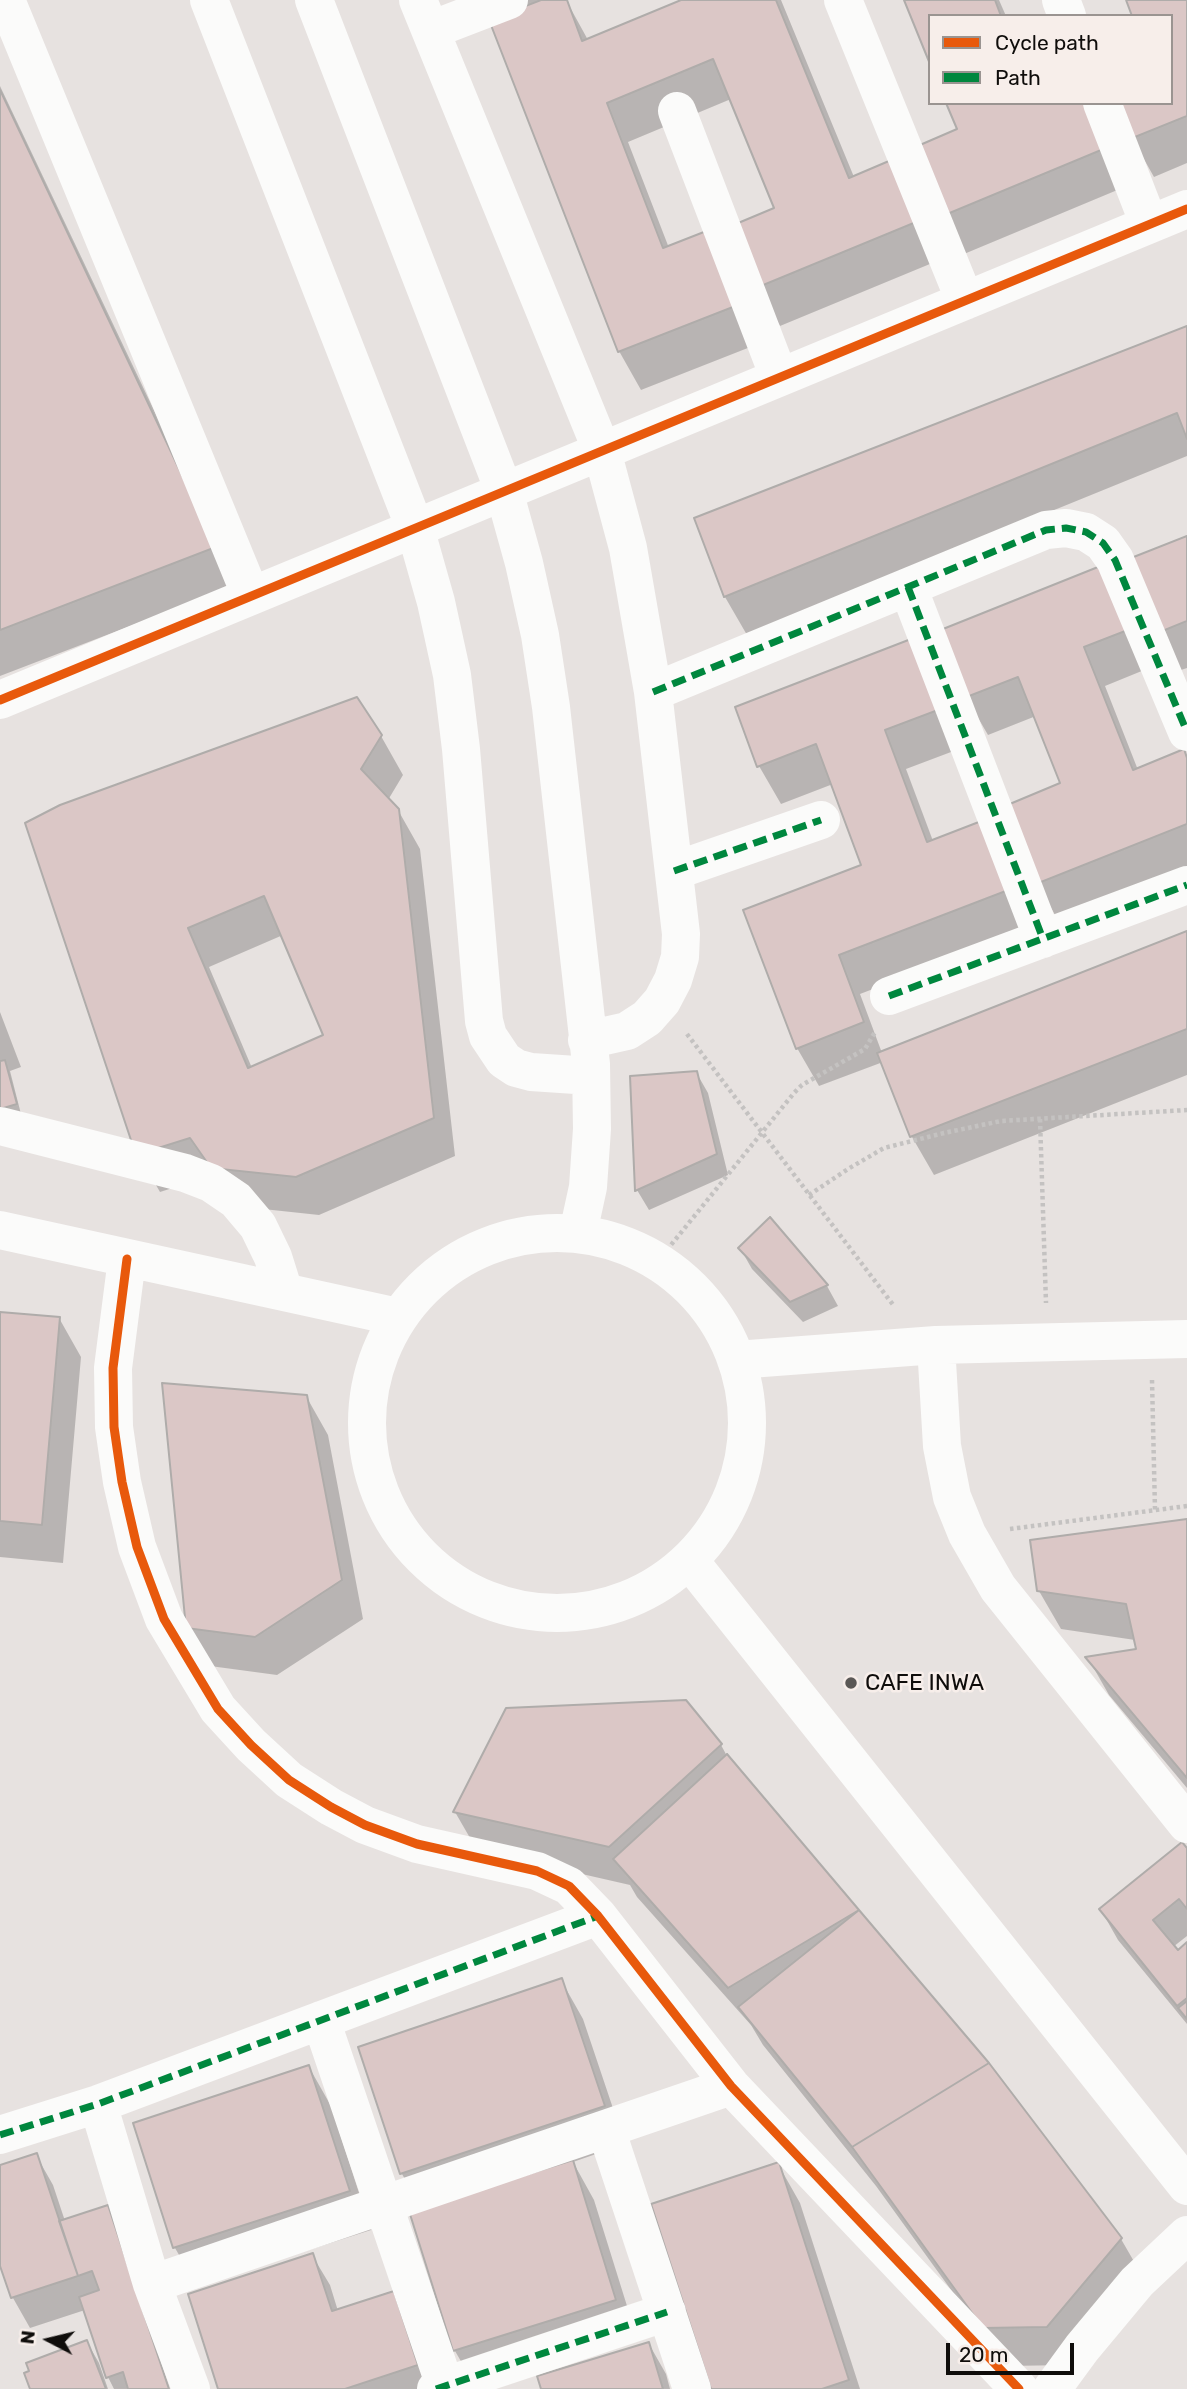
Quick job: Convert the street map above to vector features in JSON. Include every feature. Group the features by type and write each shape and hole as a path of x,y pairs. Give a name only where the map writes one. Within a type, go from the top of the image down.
{"street":[{"path":"6,0 251,596"},
{"path":"209,0 415,528 436,602 452,674 484,1021 488,1036 504,1060 516,1068 531,1072 589,1058 647,1017 662,1001 673,980 680,957 681,934 653,692 628,548 602,451 425,15 509,0"},
{"path":"314,0 504,491 540,635 551,707 589,1058 592,1129 588,1186 578,1233"},
{"path":"843,0 965,301"},
{"path":"1103,105 1149,224"},
{"path":"677,111 779,377"},
{"path":"0,700 1187,209"},
{"path":"653,692 1046,530 1066,527 1086,532 1103,543 1115,560 1187,732"},
{"path":"908,587 1042,939"},
{"path":"674,871 821,820"},
{"path":"888,996 1187,885"},
{"path":"0,1126 185,1173 211,1184 236,1200 258,1226 273,1257 284,1292"},
{"path":"0,1230 398,1317"},
{"path":"578,1233 620,1242 658,1261 692,1288 718,1322 736,1360 746,1402 745,1446 735,1488 716,1527 689,1560 638,1596 579,1613 517,1610 460,1588 412,1548 379,1495 366,1435 372,1373 398,1317 432,1278 476,1250 526,1234 578,1233"},
{"path":"127,1259 113,1368 114,1427 122,1482 136,1547 164,1619 218,1709 251,1745 289,1780 365,1825 417,1844 537,1871 569,1885 598,1916 731,2086 1019,2389"},
{"path":"736,1360 930,1345 1169,1340"},
{"path":"930,1345 942,1446 952,1497 967,1534 998,1588 1187,1824"},
{"path":"689,1560 1187,2186"},
{"path":"0,2135 98,2104 598,1916"},
{"path":"321,2020 440,2388 509,2377 667,2312"},
{"path":"152,2284 731,2086"},
{"path":"98,2104 152,2284 191,2389"},
{"path":"606,2129 692,2389"},
{"path":"1052,2389 1137,2282 1187,2235"}],"path":[{"path":"658,1261 802,1085 865,1049 875,1030 879,1011 888,996"},
{"path":"662,1001 810,1195 930,1345"},
{"path":"810,1195 884,1148 1001,1121 1187,1110"},
{"path":"1040,1119 1047,1343"},
{"path":"1155,1510 1169,1340"},
{"path":"967,1534 1187,1506"}],"building":[{"path":"541,0 567,0 582,41 681,0 776,0 849,178 896,158 921,220 756,288 731,226 774,208 713,59 607,103 663,248 709,230 738,305 618,352 489,20"},
{"path":"904,0 995,0 1000,14 928,14 928,59"},
{"path":"1126,0 1187,0 1187,116 1130,139 1117,105 1173,105 1173,14 1131,14"},
{"path":"0,90 216,547 0,630"},
{"path":"947,105 1089,105 1106,148 940,217 913,148 957,129"},
{"path":"1187,326 1187,439 1177,413 724,597 694,518"},
{"path":"1187,536 1187,621 1155,634 1126,560"},
{"path":"1108,563 1133,628 1084,647 1133,770 1184,749 1187,758 1187,824 1036,884 1005,806 1060,783 1018,677 964,698 938,631"},
{"path":"911,639 938,710 885,730 927,842 984,820 1011,889 839,955 864,1022 796,1049 743,910 861,865 816,744 757,767 735,707"},
{"path":"357,697 382,735 361,769 399,809 434,1118 296,1177 211,1168 190,1138 136,1155 25,823 60,805","holes":["264,896 323,1035 248,1068 188,928"]},
{"path":"1187,931 1187,1029 910,1137 877,1053"},
{"path":"5,1060 17,1104 0,1109 0,1061"},
{"path":"697,1071 717,1154 635,1191 630,1076"},
{"path":"770,1217 828,1285 790,1302 738,1248"},
{"path":"0,1312 60,1317 42,1525 0,1521"},
{"path":"162,1383 307,1395 342,1580 255,1637 186,1628"},
{"path":"1187,1519 1187,1778 1085,1657 1136,1649 1126,1604 1037,1591 1030,1540"},
{"path":"686,1700 722,1744 609,1847 453,1812 506,1708"},
{"path":"727,1754 859,1910 728,1988 613,1859"},
{"path":"1182,1842 1187,1848 1187,1909 1179,1899 1153,1920 1178,1950 1187,1942 1187,1998 1177,2006 1099,1909"},
{"path":"859,1910 989,2063 852,2147 738,2007"},
{"path":"562,1978 605,2106 400,2174 358,2047"},
{"path":"1187,2001 1187,2019 1178,2008"},
{"path":"989,2063 1122,2238 1047,2327 983,2328 852,2147"},
{"path":"309,2065 350,2191 173,2248 133,2123"},
{"path":"37,2153 78,2276 11,2298 0,2266 0,2165"},
{"path":"573,2160 616,2300 453,2351 409,2211"},
{"path":"779,2162 849,2380 822,2389 711,2389 651,2204"},
{"path":"108,2205 169,2389 128,2389 123,2372 106,2378 79,2297 99,2290 92,2271 78,2276 59,2221"},
{"path":"313,2253 332,2311 394,2291 418,2365 345,2389 218,2389 188,2294"},
{"path":"87,2340 106,2389 30,2389 24,2373 29,2371 26,2363"},
{"path":"649,2342 663,2389 541,2389 537,2376"}],"marked path":[{"path":"653,692 1046,530 1066,528 1086,532 1103,543 1115,560 1187,732"},
{"path":"908,587 1043,939"},
{"path":"674,871 821,820"},
{"path":"889,996 1187,885"},
{"path":"0,2135 98,2104 598,1916"},
{"path":"436,2389 667,2312"}],"cycle path":[{"path":"0,700 1187,209"},
{"path":"127,1259 113,1368 114,1427 122,1482 137,1547 164,1619 218,1709 251,1745 289,1780 365,1825 417,1844 537,1871 569,1886 598,1916 731,2086 1019,2389"}],"place":[{"name":"CAFE INWA","path":"851,1683"}]}
